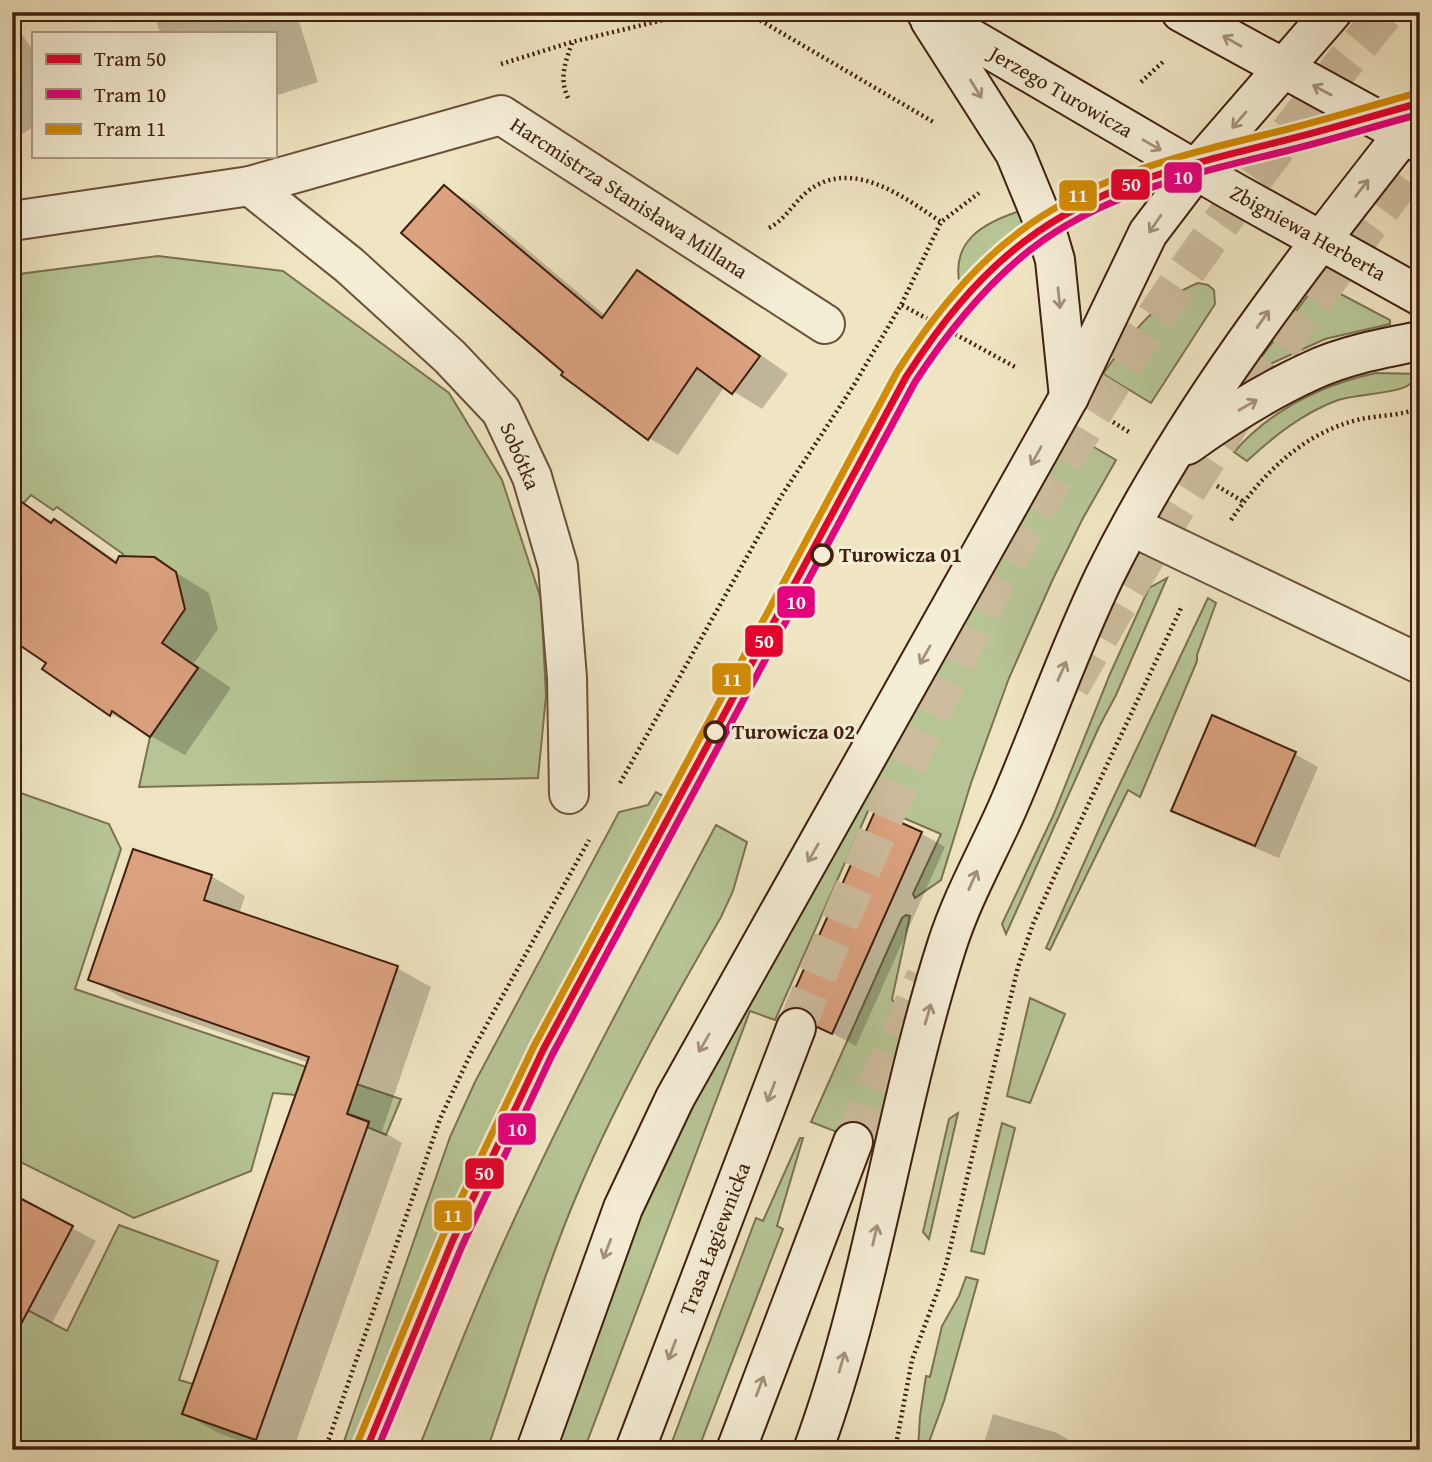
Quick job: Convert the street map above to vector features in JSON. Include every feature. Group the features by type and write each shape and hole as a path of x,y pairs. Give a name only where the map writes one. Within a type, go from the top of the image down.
{"main road":[{"name":"Jerzego Turowicza","path":"925,12 1196,170"},
{"path":"925,12 1016,153 1045,226 1055,260 1069,397"},
{"path":"813,1450 847,1345 920,1042 947,944 964,900 1006,811 1059,677 1105,575 1171,457 1224,374 1321,240 1414,130 1283,69 1181,12"},
{"path":"536,1450 623,1208 675,1098 1069,397 1148,233 1196,170 1332,12"},
{"name":"Harcmistrza Stanisława Millana","path":"12,221 250,186 501,116 825,324"},
{"name":"Zbigniewa Herberta","path":"1196,170 1420,296"},
{"name":"Sobótka","path":"250,186 349,265 450,358 501,411 532,477 558,566 567,678 569,794"},
{"path":"1171,457 1220,421 1312,370 1353,356 1420,341"},
{"path":"1132,526 1204,560 1233,577 1420,664"},
{"name":"Trasa Łagiewnicka","path":"635,1450 796,1028"},
{"path":"736,1450 853,1142"}],"path":[{"path":"572,42 695,12"},
{"path":"746,12 939,126"},
{"path":"762,233 783,219 810,190 841,177 862,179 885,188 941,222"},
{"path":"620,784 780,498 901,305 941,222 984,191"},
{"path":"901,305 1025,372"},
{"path":"895,1450 912,1360 944,1270 1017,967 1055,875 1204,560 1244,502 1277,463 1304,442 1337,425 1420,407"},
{"path":"1211,482 1244,502"},
{"path":"325,1450 440,1119 471,1053 593,833"}],"green space":[{"path":"1020,211 1025,228 982,263 960,286 960,257 972,236 994,221"},
{"path":"158,256 283,271 449,393 502,480 541,599 546,696 538,778 139,787 150,737 198,668 162,643 176,572 155,557 119,562 123,554 57,507 53,510 31,495 18,509 12,505 12,275"},
{"path":"1318,282 1390,320 1390,324 1325,339 1253,372 1253,368"},
{"path":"1198,283 1208,285 1214,290 1215,304 1151,403 1103,374 1144,321 1169,299"},
{"path":"1376,373 1419,374 1401,389 1338,400 1301,418 1247,461 1234,452 1264,423 1281,411 1336,384"},
{"path":"1070,433 1116,460 1052,581 1009,678 971,783 941,880 915,898 913,894 941,834 871,804 775,1020 750,1011 584,1450 555,1450 646,1196 698,1090"},
{"path":"1167,578 1006,934 1002,924 1053,816 1110,674 1149,588"},
{"path":"1208,598 1216,603 1197,661 1140,797 1128,790 1050,950 1046,948 1108,809"},
{"path":"12,790 109,824 121,849 75,989 401,1099 386,1135 367,1127 369,1121 296,1095 273,1093 251,1171 134,1218 12,1158"},
{"path":"656,792 663,796 534,1042 473,1167 382,1371 351,1450 341,1450 450,1137 475,1082 619,812 648,805"},
{"path":"716,825 747,842 733,891 596,1150 543,1283 487,1450 418,1450 484,1286 528,1190 596,1052"},
{"path":"910,916 892,999 907,1024 881,1149 811,1122 902,918"},
{"path":"1030,998 1065,1014 1030,1103 1007,1096"},
{"path":"958,1113 929,1239 923,1232 949,1119"},
{"path":"1002,1123 1015,1128 984,1254 971,1251"},
{"path":"800,1138 803,1138 777,1226 783,1229 698,1450 669,1450 756,1218 763,1221"},
{"path":"119,1225 218,1261 179,1380 193,1384 182,1414 256,1440 252,1450 12,1450 12,1302 67,1331"},
{"path":"966,1277 978,1280 944,1401 926,1450 918,1450 926,1376 930,1377 942,1326"}],"building":[{"path":"444,185 602,318 637,270 760,356 732,394 697,368 648,440 561,375 563,372 401,233"},
{"path":"12,495 51,523 54,519 116,563 119,556 154,557 176,572 185,609 162,643 198,668 150,737 112,711 110,716 42,669 46,663 12,640"},
{"path":"1212,715 1296,752 1255,846 1171,811"},
{"path":"875,811 922,832 832,1034 817,1027 813,1015 804,1008 793,1006 786,1009"},
{"path":"133,849 212,875 204,900 398,966 347,1114 369,1122 256,1440 182,1414 309,1057 88,980"},
{"path":"12,1194 73,1226 12,1341"}],"tunnel":[{"path":"796,1028 927,722 986,602 1057,472 1188,268 1284,138 1386,12"},
{"path":"1071,686 1178,504 1264,372 1308,307 1420,157"},
{"path":"853,1142 925,977"}],"tram line":[{"name":"11","path":"356,1446 442,1238 534,1046 897,372 937,315 966,280 1000,248 1048,212 1079,195 1112,180 1180,157 1417,93"},
{"name":"50","path":"366,1450 452,1242 543,1050 906,377 945,321 1007,255 1054,221 1085,204 1150,177 1183,167 1420,103"},
{"name":"10","path":"377,1450 462,1246 552,1055 915,382 953,328 981,295 1013,264 1059,230 1089,213 1120,199 1185,177 1420,114"}],"place":[{"name":"Turowicza 01","path":"822,555"},
{"name":"Turowicza 02","path":"715,732"}]}
